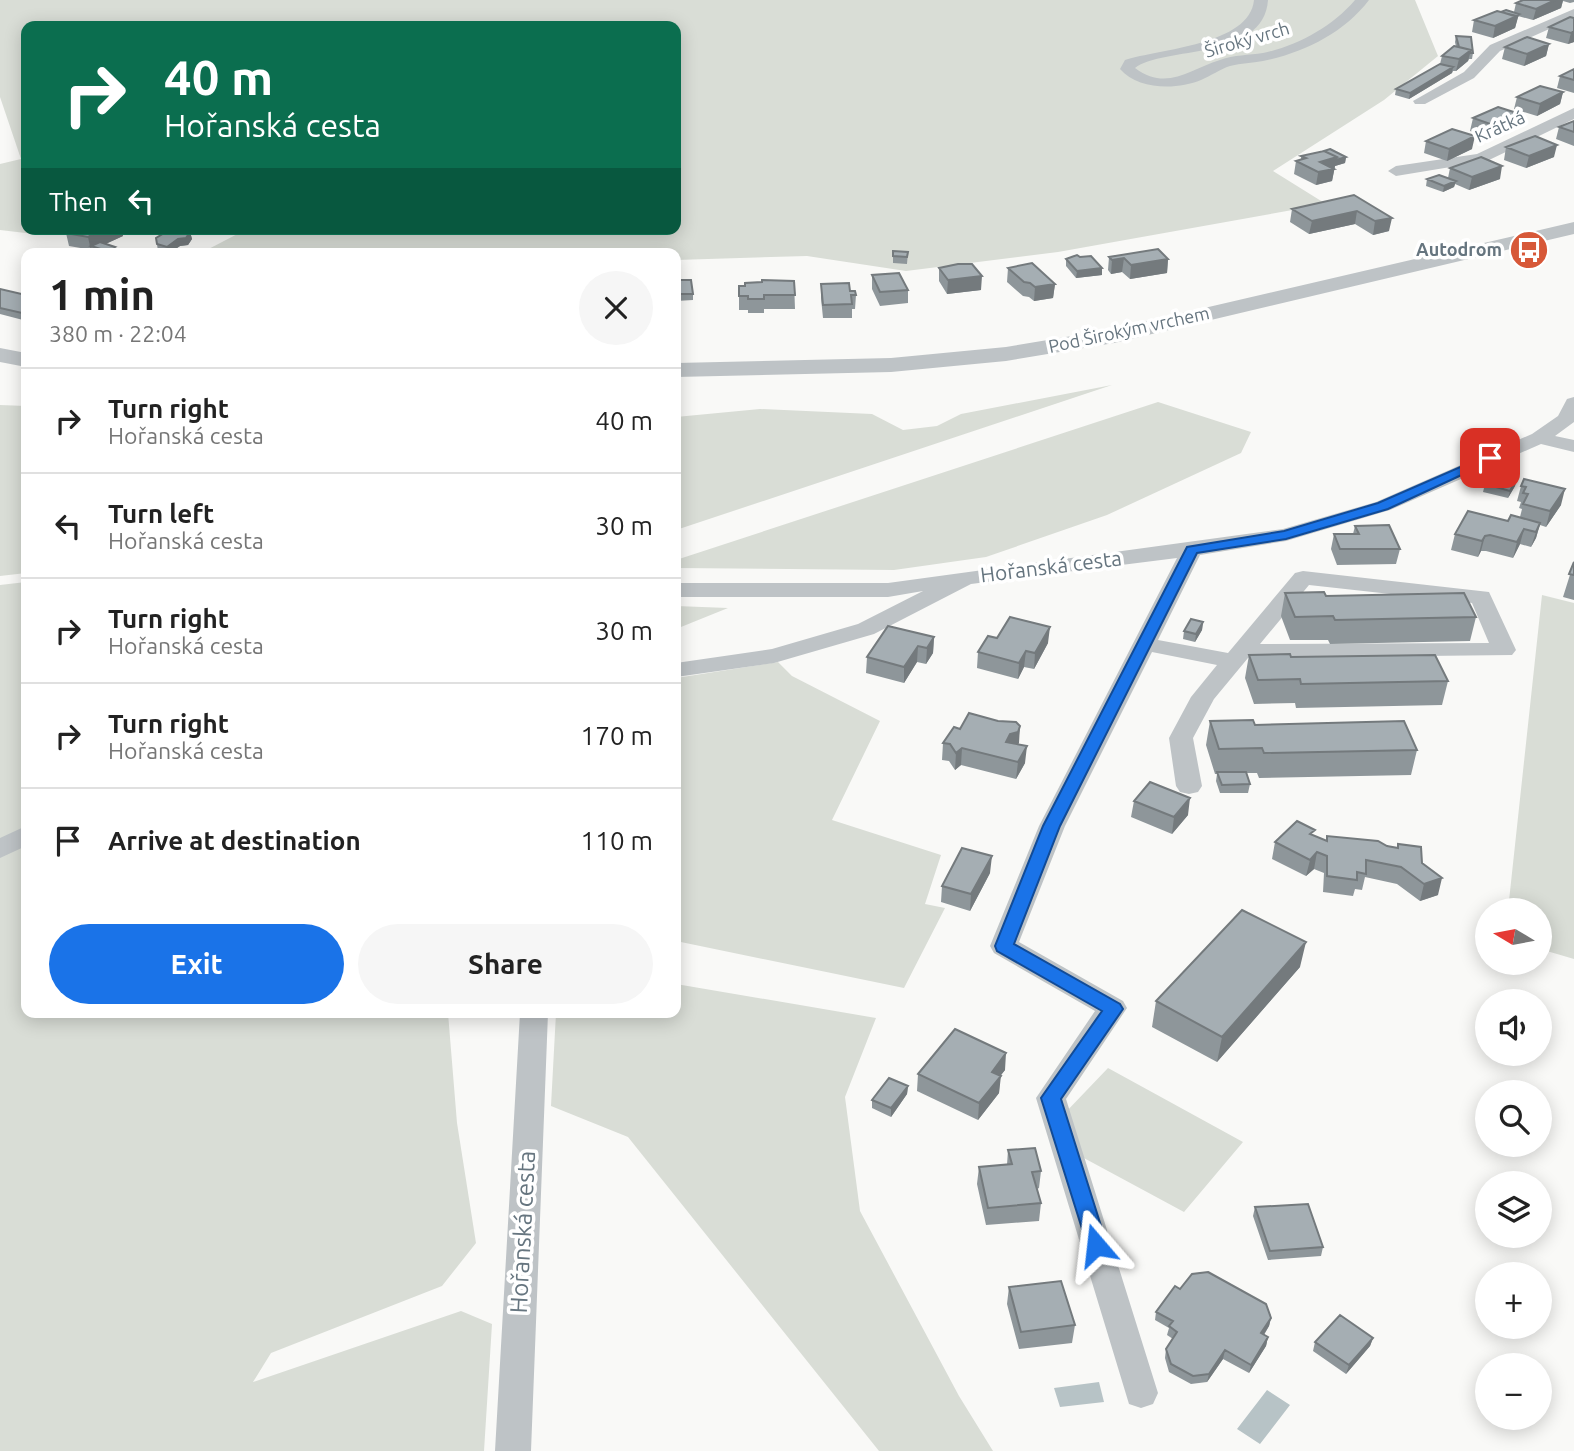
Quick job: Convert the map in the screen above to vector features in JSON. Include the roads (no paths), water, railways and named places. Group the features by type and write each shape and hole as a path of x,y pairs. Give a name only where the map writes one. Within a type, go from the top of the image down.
{"street":[{"name":"Široký vrch","path":"1261,0 1261,10 1252,23 1224,41 1187,53 1138,60 1130,63 1127,69 1138,78 1157,81 1192,78 1228,62 1270,55 1303,44 1351,15 1362,0"},
{"path":"1420,101 1469,75 1495,48 1574,13"},
{"name":"Krátká","path":"1396,171 1481,158 1574,113"},
{"name":"Pod Širokým vrchem","path":"681,370 891,365 1006,354 1114,336 1574,228"},
{"path":"0,355 21,359"},
{"name":"Hořanská cesta","path":"681,669 774,656 866,629 966,578 1192,550 1286,535 1383,506 1539,438 1566,419 1574,404"},
{"path":"1539,438 1574,446"},
{"path":"1141,1393 1051,1098 1113,1009 1004,946 1052,826 1192,550"},
{"path":"681,590 888,590 966,578"},
{"path":"1145,643 1238,656 1504,650 1480,597 1303,578 1238,656 1203,697 1181,738 1189,786"},
{"path":"0,849 21,838"},
{"name":"Hořanská cesta","path":"513,1451 534,1018"}],"place":[{"name":"Autodrom","path":"1529,250"}]}
